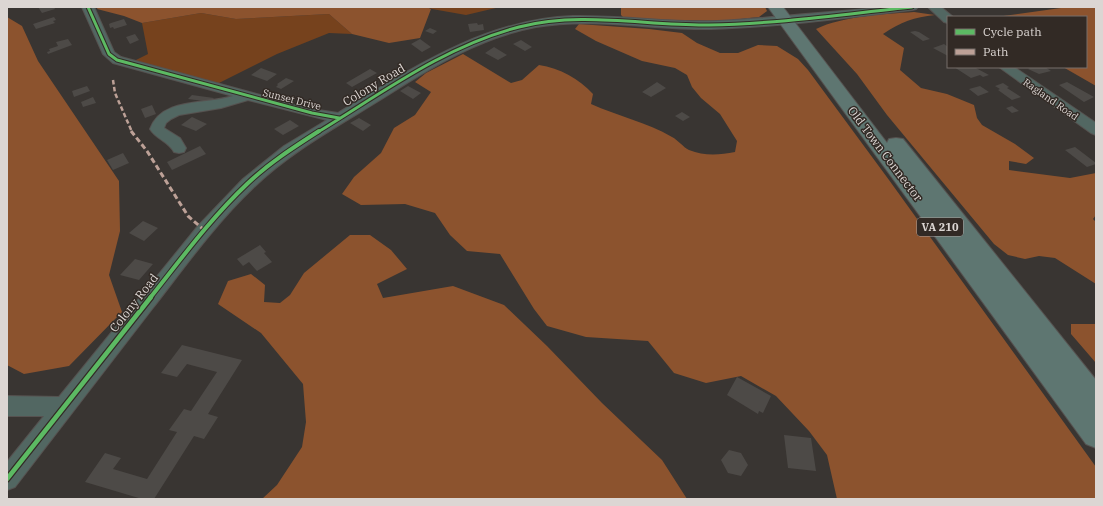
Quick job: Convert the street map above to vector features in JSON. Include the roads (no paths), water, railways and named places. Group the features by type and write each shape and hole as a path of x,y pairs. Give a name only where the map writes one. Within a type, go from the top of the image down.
{"highway":[{"name":"Old Town Connector","path":"787,13 1096,400"},
{"name":"Old Town Connector","path":"787,13 1096,435"}],"street":[{"name":"Sunset Drive","path":"88,7 109,54 116,60 245,96 312,113 339,118"},
{"name":"Colony Road","path":"7,479 204,230 229,202 269,166 295,146 407,76 448,54 550,16 687,25 749,23 787,13 912,7"},
{"path":"934,7 947,19"},
{"name":"Ragland Road","path":"1006,68 1096,130"},
{"path":"179,148 175,141 160,133 157,129 160,121 183,109 222,104 245,96"},
{"path":"7,406 64,407"}]}
